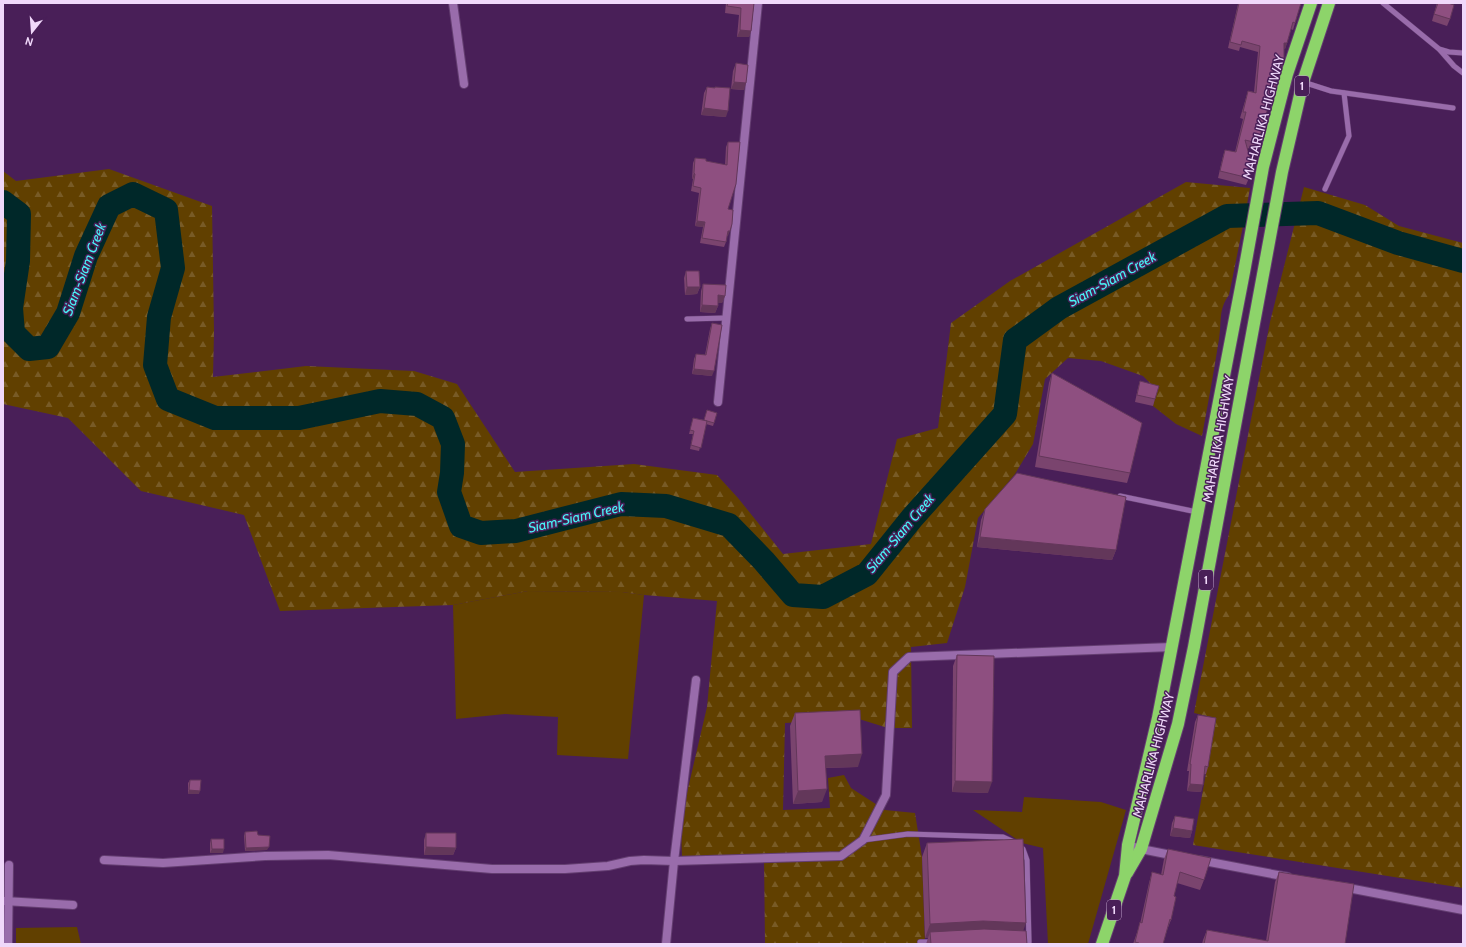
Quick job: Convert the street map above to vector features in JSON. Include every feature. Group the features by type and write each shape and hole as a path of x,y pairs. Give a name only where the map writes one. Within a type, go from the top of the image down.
{"highway":[{"name":"MAHARLIKA HIGHWAY","path":"1125,876 1128,845 1158,718 1263,167 1287,74 1312,3"},
{"name":"MAHARLIKA HIGHWAY","path":"1102,944 1125,876 1141,849 1178,724 1193,655 1282,172 1303,82 1329,3"}],"street":[{"path":"453,3 464,84"},
{"path":"718,402 758,3"},
{"path":"104,860 163,863 257,857 328,855 492,869 565,869 608,866 630,861 644,860 674,861 841,856 863,840 886,795 893,672 909,657 1172,647"},
{"path":"666,944 674,861 696,680"},
{"path":"1128,845 1141,849 1298,879"},
{"path":"8,944 6,901 9,865"},
{"path":"1338,886 1463,910"},
{"path":"6,901 73,905"}],"lane":[{"path":"1383,3 1439,49 1454,66 1463,73"},
{"path":"1439,49 1449,52 1463,53"},
{"path":"1303,82 1331,91 1453,108"},
{"path":"1325,190 1348,136 1344,93"},
{"path":"686,319 726,318"},
{"path":"1114,495 1198,512"},
{"path":"863,840 908,834 1003,837 1016,843 1023,849 1027,860 1029,942"},
{"path":"920,942 942,941"}],"green space":[{"path":"109,169 212,206 214,332 213,377 306,366 414,371 457,384 515,472 634,464 717,475 738,498 783,554 871,544 897,439 938,428 951,323 1010,281 1186,182 1250,188 1229,295 1222,311 1219,339 1202,436 1176,424 1153,406 1157,390 1143,376 1101,361 1068,358 1045,379 1033,444 1015,474 978,518 965,587 947,643 911,647 912,728 888,728 859,719 785,723 783,810 830,808 828,778 844,775 851,788 885,810 915,813 922,857 925,944 765,944 764,856 682,857 681,830 686,797 707,707 717,601 622,592 528,591 453,605 280,611 244,515 141,491 68,418 3,404 3,171 16,181"},
{"path":"1304,187 1365,205 1399,226 1463,243 1463,888 1193,845 1216,718 1194,713 1270,322"},
{"path":"528,591 622,592 644,595 628,759 557,755 558,717 505,714 456,719 453,605"},
{"path":"1024,797 1101,802 1126,810 1088,944 1048,944 1043,848 1022,843 973,810 1022,812"},
{"path":"77,927 81,944 16,944 16,928"}],"building":[{"path":"728,3 754,3 751,31 740,30 741,8 727,6"},
{"path":"1239,3 1301,3 1295,23 1293,22 1287,43 1284,43 1284,61 1276,61 1276,90 1273,90 1258,143 1245,140 1252,166 1249,178 1220,171 1225,150 1236,152 1246,112 1243,112 1248,91 1256,93 1260,46 1242,41 1241,45 1230,42"},
{"path":"1438,3 1448,3 1454,5 1450,19 1434,14"},
{"path":"736,63 748,65 746,83 734,82"},
{"path":"707,87 730,88 728,111 704,108"},
{"path":"728,142 740,142 736,184 728,209 733,210 732,224 730,231 728,231 726,242 702,238 705,222 697,221 701,188 693,186 695,158 706,159 706,161 727,165"},
{"path":"686,271 699,271 700,287 687,287"},
{"path":"703,284 726,285 725,296 718,295 718,306 702,305"},
{"path":"712,323 722,325 714,371 694,369 696,354 706,355"},
{"path":"1052,373 1142,423 1130,473 1039,456"},
{"path":"1140,381 1159,386 1155,399 1137,395"},
{"path":"707,410 717,413 714,423 704,420"},
{"path":"693,418 707,421 701,448 691,445 694,431 690,430"},
{"path":"1017,473 1126,497 1116,550 980,537 985,509"},
{"path":"957,655 994,656 992,782 955,781"},
{"path":"860,710 862,754 825,756 827,789 798,791 795,713"},
{"path":"1198,715 1216,718 1208,767 1205,766 1203,785 1190,784 1190,764"},
{"path":"190,780 201,780 200,791 189,790"},
{"path":"1175,816 1194,819 1192,831 1173,828"},
{"path":"257,831 258,835 270,836 269,847 246,848 245,832"},
{"path":"426,833 456,833 456,848 426,847"},
{"path":"211,839 224,839 224,849 212,849"},
{"path":"1023,839 1026,923 983,921 930,924 927,843"},
{"path":"1168,849 1211,858 1204,880 1180,872 1174,896 1176,897 1171,920 1170,919 1163,944 1139,944 1135,942 1140,922 1142,923 1152,872 1163,875"},
{"path":"1279,872 1354,884 1345,944 1204,944 1207,930 1268,941"},
{"path":"984,929 1026,931 1027,944 931,944 930,932"}],"waterway":[{"name":"Siam-Siam Creek","path":"3,202 19,214 18,261 11,308 13,333 29,349 48,347 68,313 86,256 109,206 133,194 166,210 173,268 159,317 155,365 168,399 215,418 299,418 380,401 417,404 443,418 453,444 452,473 449,492 461,526 481,533 516,531 621,504 666,506 729,525 764,561 793,595 823,597 867,574 912,518 1005,414 1015,340 1059,308 1227,216 1318,213 1398,243 1463,261"}]}
